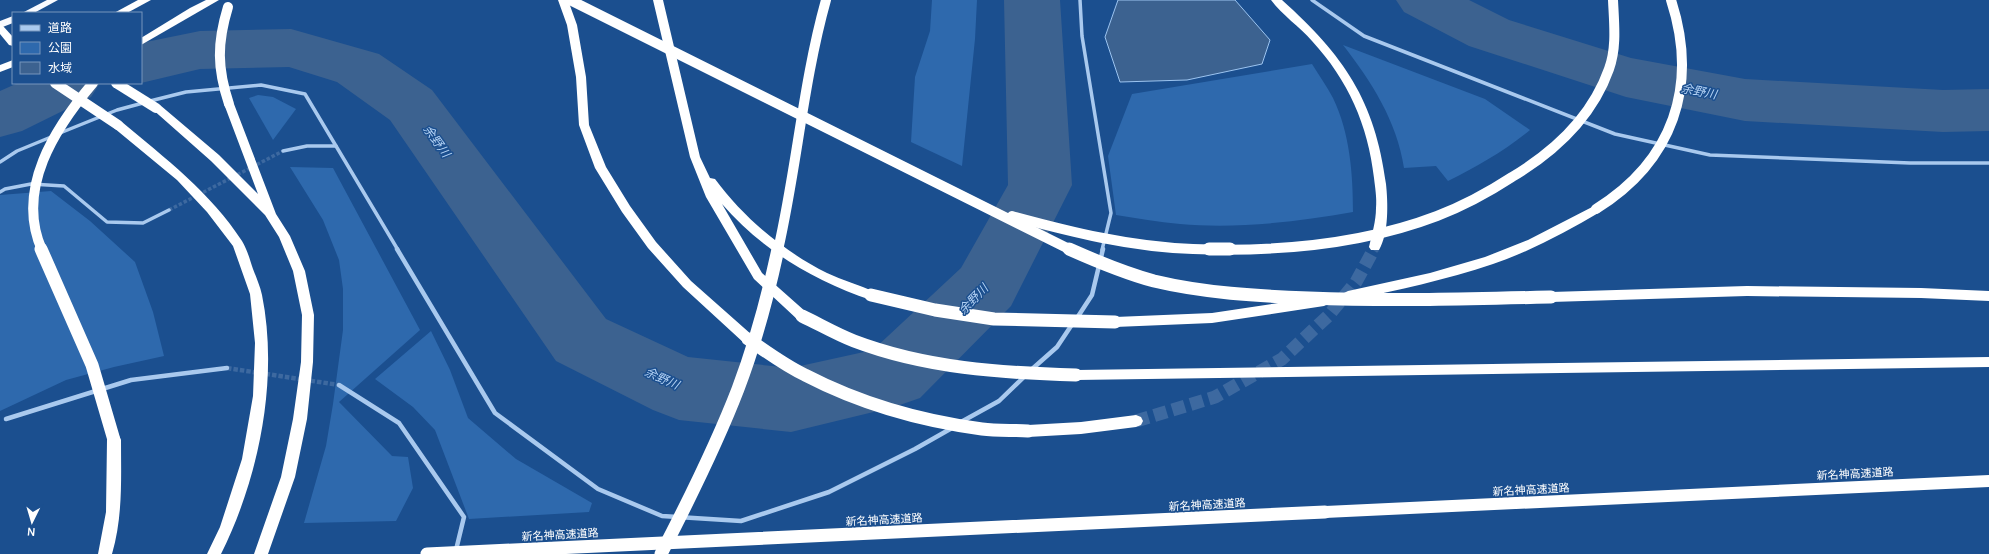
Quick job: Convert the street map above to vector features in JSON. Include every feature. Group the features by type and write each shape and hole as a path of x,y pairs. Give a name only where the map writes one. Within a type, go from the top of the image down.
{"highway":[{"path":"28,12 54,0"},
{"path":"121,12 146,0"},
{"path":"142,41 186,14 214,0"},
{"path":"563,0 572,25 581,77 584,125 601,168 626,209 652,244 687,284 748,339 784,364 828,385 875,403 923,418 983,429 1028,431 1081,428 1136,421"},
{"path":"570,0 1059,245 1112,268 1156,281 1214,292 1275,297 1363,300 1551,297 1747,291 1921,293 1989,296"},
{"path":"572,25 575,0"},
{"path":"658,0 695,157 712,197 758,276 802,316 854,341 900,355 951,367 1007,373 1076,375 1989,362"},
{"path":"661,554 708,461 738,388 764,305 788,206 807,83 826,0"},
{"path":"1276,0 1314,35 1341,67 1359,98 1372,132 1380,167 1382,208 1375,247"},
{"path":"989,210 1080,234 1132,243 1192,249 1252,249 1325,243 1382,231 1435,216 1492,190 1540,161 1573,131 1598,98 1611,66 1616,34 1613,0"},
{"path":"695,157 720,194 741,218 769,241 817,273 871,295 935,310 994,319 1115,322 1212,318 1298,306 1428,279 1508,253 1555,232 1596,209 1628,186 1650,160 1668,132 1678,101 1683,68 1680,37 1671,0"},
{"path":"230,4 220,32 218,58 221,82 271,215 284,236 299,271 308,315 307,362 300,419 288,477 261,554"},
{"path":"0,27 12,20"},
{"path":"0,27 12,32"},
{"path":"0,27 12,42"},
{"path":"0,69 12,63"},
{"path":"57,84 118,124 181,177 211,209 238,244 256,294 261,343 260,396 249,459 227,528 214,554"},
{"path":"92,84 70,110 49,145 38,172 33,206 37,240 92,365 114,440 114,499 108,544 105,554"},
{"path":"118,84 156,108 215,158 271,215"},
{"name":"新名神高速道路","path":"427,554 1989,481"}],"street":[{"path":"0,162 17,151 117,110 186,92 261,85 305,94 495,413 598,489 662,516 741,521 829,492 915,449 998,401 1056,347 1092,295 1111,213 1082,36 1080,0"},
{"path":"1312,0 1364,36 1615,134 1710,155 1910,163 1989,163"},
{"path":"283,152 306,146 336,146"},
{"path":"0,192 5,189 31,184 64,186 107,222 143,223 169,210"},
{"path":"6,419 131,380 227,368"},
{"path":"339,385 399,423 464,517 454,554"}],"green space":[{"path":"932,0 977,0 975,39 962,166 911,142 915,77 930,31"},
{"path":"1343,45 1485,99 1530,130 1490,158 1448,181 1436,166 1404,168 1401,151 1389,118 1373,87"},
{"path":"1312,64 1333,98 1339,111 1347,139 1351,168 1353,212 1288,222 1223,226 1180,224 1116,215 1108,156 1132,94"},
{"path":"258,95 273,97 296,109 273,140 249,98"},
{"path":"290,167 333,168 420,330 339,402 392,456 408,457 413,488 396,521 304,523 326,446 333,404 343,330 343,289 339,260 323,220"},
{"path":"51,191 90,221 135,262 153,312 164,356 114,367 66,380 0,411 0,195"},
{"path":"431,331 450,370 468,418 516,459 592,503 589,512 469,519 435,430 413,407 375,379"}],"water":[{"path":"1118,0 1235,0 1270,40 1262,64 1187,80 1120,82 1105,37"}],"waterway":[{"name":"余野川","path":"142,63 200,50 291,48 358,68 411,105 581,340 679,388 791,400 894,376 986,287 1040,185 1032,0"},
{"name":"余野川","path":"1424,0 1489,33 1626,77 1745,100 1943,111 1989,110"},
{"name":"余野川","path":"0,116 68,84"}],"tunnel":[{"path":"169,210 283,151"},
{"path":"1136,421 1215,397 1282,359 1328,316 1356,282 1374,249"},
{"path":"227,368 339,385"}]}
